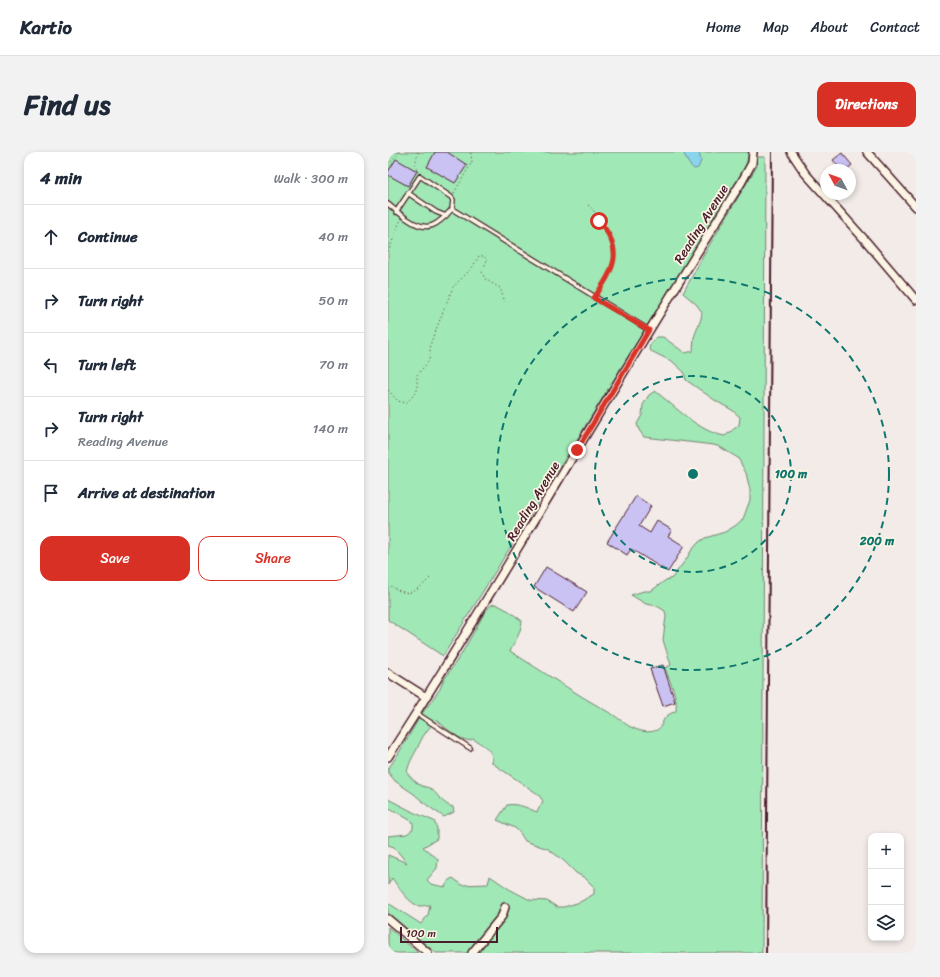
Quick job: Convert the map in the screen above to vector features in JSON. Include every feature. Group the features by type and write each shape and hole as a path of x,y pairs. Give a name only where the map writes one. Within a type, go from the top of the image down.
{"street":[{"name":"Reading Avenue","path":"388,757 533,524 649,330 741,183 752,163 753,152"},
{"path":"786,152 791,152 805,173 916,300"},
{"path":"867,152 916,207"},
{"path":"388,673 426,697"},
{"path":"472,953 502,916 505,907"},
{"path":"388,919 428,953"}],"lane":[{"path":"388,204 396,212 417,225 424,227 432,226 440,222 452,209 453,200 451,197 420,176 396,212"},
{"path":"408,193 436,212 446,216"},
{"path":"452,209 594,298 649,330"},
{"path":"416,713 470,748"}],"path":[{"path":"388,166 400,152"},
{"path":"419,152 415,165 420,176"},
{"path":"451,197 472,162 470,152"},
{"path":"588,206 593,209 599,221 605,228 614,247 614,266 594,298"},
{"path":"388,252 392,244 395,230 404,216"},
{"path":"388,390 398,401 406,403 417,392 417,375 429,361 431,342 454,287 472,268 479,256 484,256 487,260 482,272 485,279 500,288 505,302"},
{"path":"388,584 396,590 412,592 418,590 430,578"}],"green space":[{"path":"388,152 749,152 746,166 443,656 388,620"},
{"path":"757,157 765,157 762,953 436,953 388,913 388,903 421,924 428,915 430,905 416,905 404,895 392,878 388,885 388,855 407,863 394,847 388,845 388,836 407,834 413,829 413,822 388,807 388,799 434,821 437,828 437,839 423,847 438,859 437,868 427,880 431,884 445,887 449,880 453,878 462,885 488,884 490,876 509,889 530,900 547,901 557,907 564,907 580,902 594,894 594,887 585,878 576,873 564,861 548,849 525,841 515,828 497,820 507,805 519,805 537,812 543,801 538,794 492,763 490,751 477,741 459,737 437,720 425,733 410,763 407,773 412,779 422,786 428,787 434,791 443,802 453,807 454,812 444,817 395,781 388,772 388,769 421,715 440,689 443,681 462,653 485,612 491,605 496,604 509,611 522,621 519,633 510,651 630,727 649,732 657,730 666,717 676,711 675,695 665,668 671,665 663,640 666,616 665,611 657,606 646,604 631,595 644,591 651,591 666,580 672,578 699,542 705,538 725,532 743,519 750,500 750,490 746,473 738,458 720,447 714,445 644,437 637,424 642,415 643,405 649,395 655,391 688,418 715,434 725,436 739,425 740,417 732,410 716,401 686,380 684,372 673,362 649,350 650,345 656,337 663,337 685,353 693,351 694,337 702,312 696,304 683,293 707,249 757,166"},
{"path":"388,927 418,953 388,953"}],"water":[{"path":"683,152 699,152 701,161 698,168 694,169 689,164"}],"building":[{"path":"435,152 447,152 467,165 455,183 427,167"},
{"path":"842,153 851,164 836,164 833,160"},
{"path":"396,159 417,171 408,186 388,175 388,172"},
{"path":"636,496 651,506 639,526 650,533 657,521 672,530 668,536 684,546 668,572 631,549 627,555 607,542"},
{"path":"546,567 587,592 574,612 534,587"},
{"path":"663,665 675,702 663,706 650,669"}],"railway":[{"path":"766,953 772,152"}],"route":[{"path":"577,450 649,330 594,298 614,266 614,247 605,228 599,221"}]}
